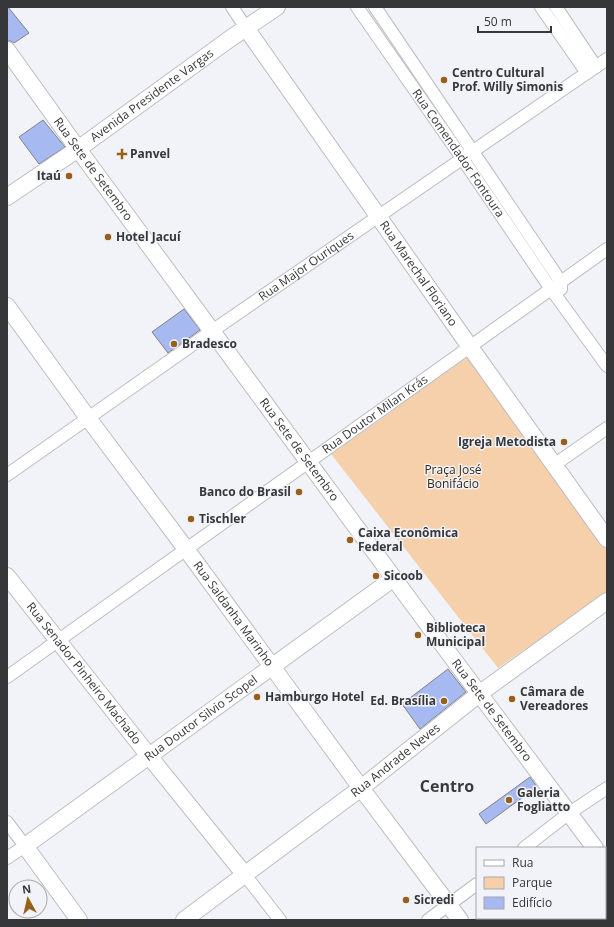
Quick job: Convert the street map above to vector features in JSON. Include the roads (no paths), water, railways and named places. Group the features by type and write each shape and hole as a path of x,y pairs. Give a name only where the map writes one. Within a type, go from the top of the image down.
{"main road":[{"name":"Avenida Presidente Vargas","path":"7,197 78,149 277,7"},
{"name":"Rua Marechal Floriano","path":"246,28 607,539"},
{"name":"Rua Sete de Setembro","path":"7,50 78,149 479,694 594,847"},
{"name":"Rua Saldanha Marinho","path":"7,306 360,788 460,920"},
{"name":"Rua Senador Pinheiro Machado","path":"7,576 245,875"},
{"name":"Rua Doutor Silvio Scopel","path":"25,846 394,578"},
{"name":"Rua Andrade Neves","path":"184,920 360,788 479,694 607,601"},
{"path":"25,846 79,920"}],"street":[{"name":"Rua Marechal Floriano","path":"232,7 246,28"},
{"name":"Rua Comendador Fontoura","path":"357,7 551,289 607,366"},
{"path":"542,7 591,70"},
{"path":"556,7 591,70"},
{"name":"Rua Comendador Fontoura","path":"376,9 561,282"},
{"path":"365,18 376,9"},
{"path":"397,64 408,57"},
{"name":"Rua Major Ouriques","path":"7,475 212,330 607,59"},
{"path":"485,192 496,185"},
{"path":"520,244 530,236"},
{"name":"Rua Doutor Milan Krás","path":"7,677 607,249"},
{"path":"560,300 561,282"},
{"path":"554,465 607,428"},
{"path":"525,847 568,814 607,788"},
{"path":"7,822 25,846"},
{"name":"Rua Doutor Silvio Scopel","path":"7,858 25,846"},
{"name":"Rua Senador Pinheiro Machado","path":"245,875 280,920"},
{"path":"428,920 476,885"}],"place":[{"name":"Centro Cultural Prof. Willy Simonis","path":"444,80"},
{"name":"Panvel","path":"122,154"},
{"name":"Itaú","path":"69,176"},
{"name":"Hotel Jacuí","path":"108,237"},
{"name":"Bradesco","path":"174,344"},
{"name":"Igreja Metodista","path":"564,442"},
{"name":"Banco do Brasil","path":"299,492"},
{"name":"Tischler","path":"191,519"},
{"name":"Caixa Econômica Federal","path":"350,540"},
{"name":"Sicoob","path":"376,576"},
{"name":"Biblioteca Municipal","path":"418,635"},
{"name":"Hamburgo Hotel","path":"257,697"},
{"name":"Câmara de Vereadores","path":"512,699"},
{"name":"Ed. Brasília","path":"444,701"},
{"name":"Galeria Fogliatto","path":"509,800"},
{"name":"Sicredi","path":"406,900"}],"district":[{"name":"Centro","path":"447,786"}],"park label":[{"name":"Praça José Bonifácio","path":"453,477"}]}
